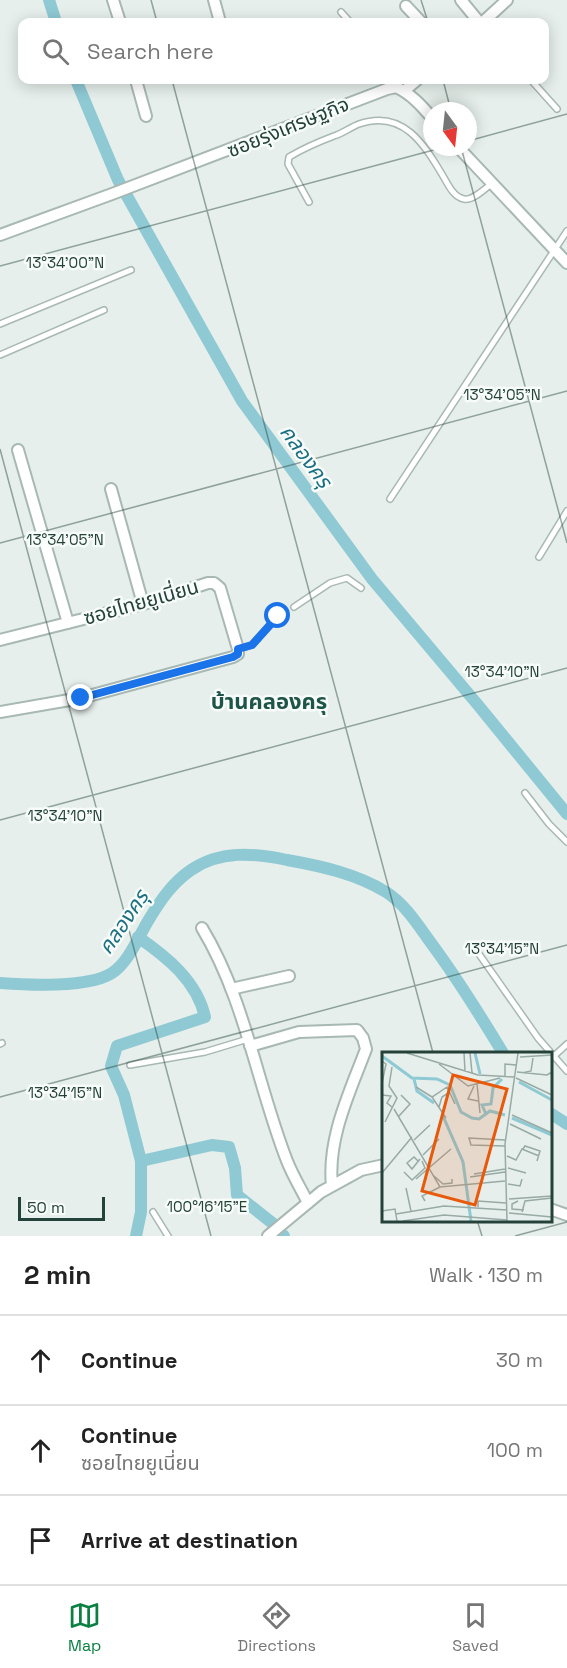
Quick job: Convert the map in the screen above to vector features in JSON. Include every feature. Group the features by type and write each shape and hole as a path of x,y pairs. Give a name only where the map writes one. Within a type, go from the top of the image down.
{"street":[{"path":"113,0 119,18"},
{"path":"214,0 219,18"},
{"path":"461,0 477,18"},
{"path":"486,18 507,0"},
{"path":"405,6 417,18"},
{"path":"137,84 146,116"},
{"path":"397,86 423,108"},
{"name":"ซอยรุ่งเศรษฐกิจ","path":"0,235 397,86"},
{"path":"466,156 567,263"},
{"path":"18,450 68,623"},
{"path":"111,489 142,604"},
{"name":"ซอยไทยยูเนี่ยน","path":"0,640 214,583 220,588 238,649"},
{"path":"0,712 81,698 233,657 238,654 238,649"},
{"path":"202,928 217,953 231,988 288,1162 308,1203"},
{"path":"231,988 289,976"},
{"path":"249,1043 299,1032 357,1030 363,1038 366,1049 334,1140 330,1170 332,1186"},
{"path":"268,1236 332,1186 361,1170 382,1165"},
{"path":"552,1210 567,1215"}],"lane":[{"path":"341,12 346,18"},
{"path":"535,84 557,109"},
{"path":"309,202 288,164 289,157 317,142 360,124 381,120 411,131 428,150 453,193 462,199 468,199 491,184"},
{"path":"390,499 567,231"},
{"path":"0,324 131,270"},
{"path":"0,355 104,310"},
{"path":"539,557 567,511"},
{"path":"294,607 330,583 347,578 361,588"},
{"path":"238,649 252,645 278,616"},
{"path":"525,793 549,824 567,842"},
{"path":"474,947 538,1038 550,1052"},
{"path":"130,1065 249,1043"},
{"path":"554,1056 567,1044"},
{"path":"552,1054 567,1071"},
{"path":"153,1212 168,1236"}],"waterway":[{"name":"คลองครุ","path":"49,0 55,18"},
{"name":"คลองครุ","path":"78,84 118,180 242,401 372,579 567,814"},
{"name":"คลองครุ","path":"0,983 41,985 102,978 118,969 128,957 162,900 184,875 202,864 225,856 262,856 338,872 363,880 393,897 411,915 441,956 502,1052"},
{"path":"136,1236 141,1212 141,1161 124,1095 111,1066 117,1046 205,1017 201,1004 188,981 160,953 138,937"},
{"name":"คลองครุ","path":"552,1114 567,1124"},
{"path":"141,1161 212,1145 229,1147 235,1168 237,1195 276,1226"}],"district":[{"name":"บ้านคลองครุ","path":"269,701"}],"route":[{"path":"81,698 233,657 238,654 238,649 252,645 278,616"}]}
